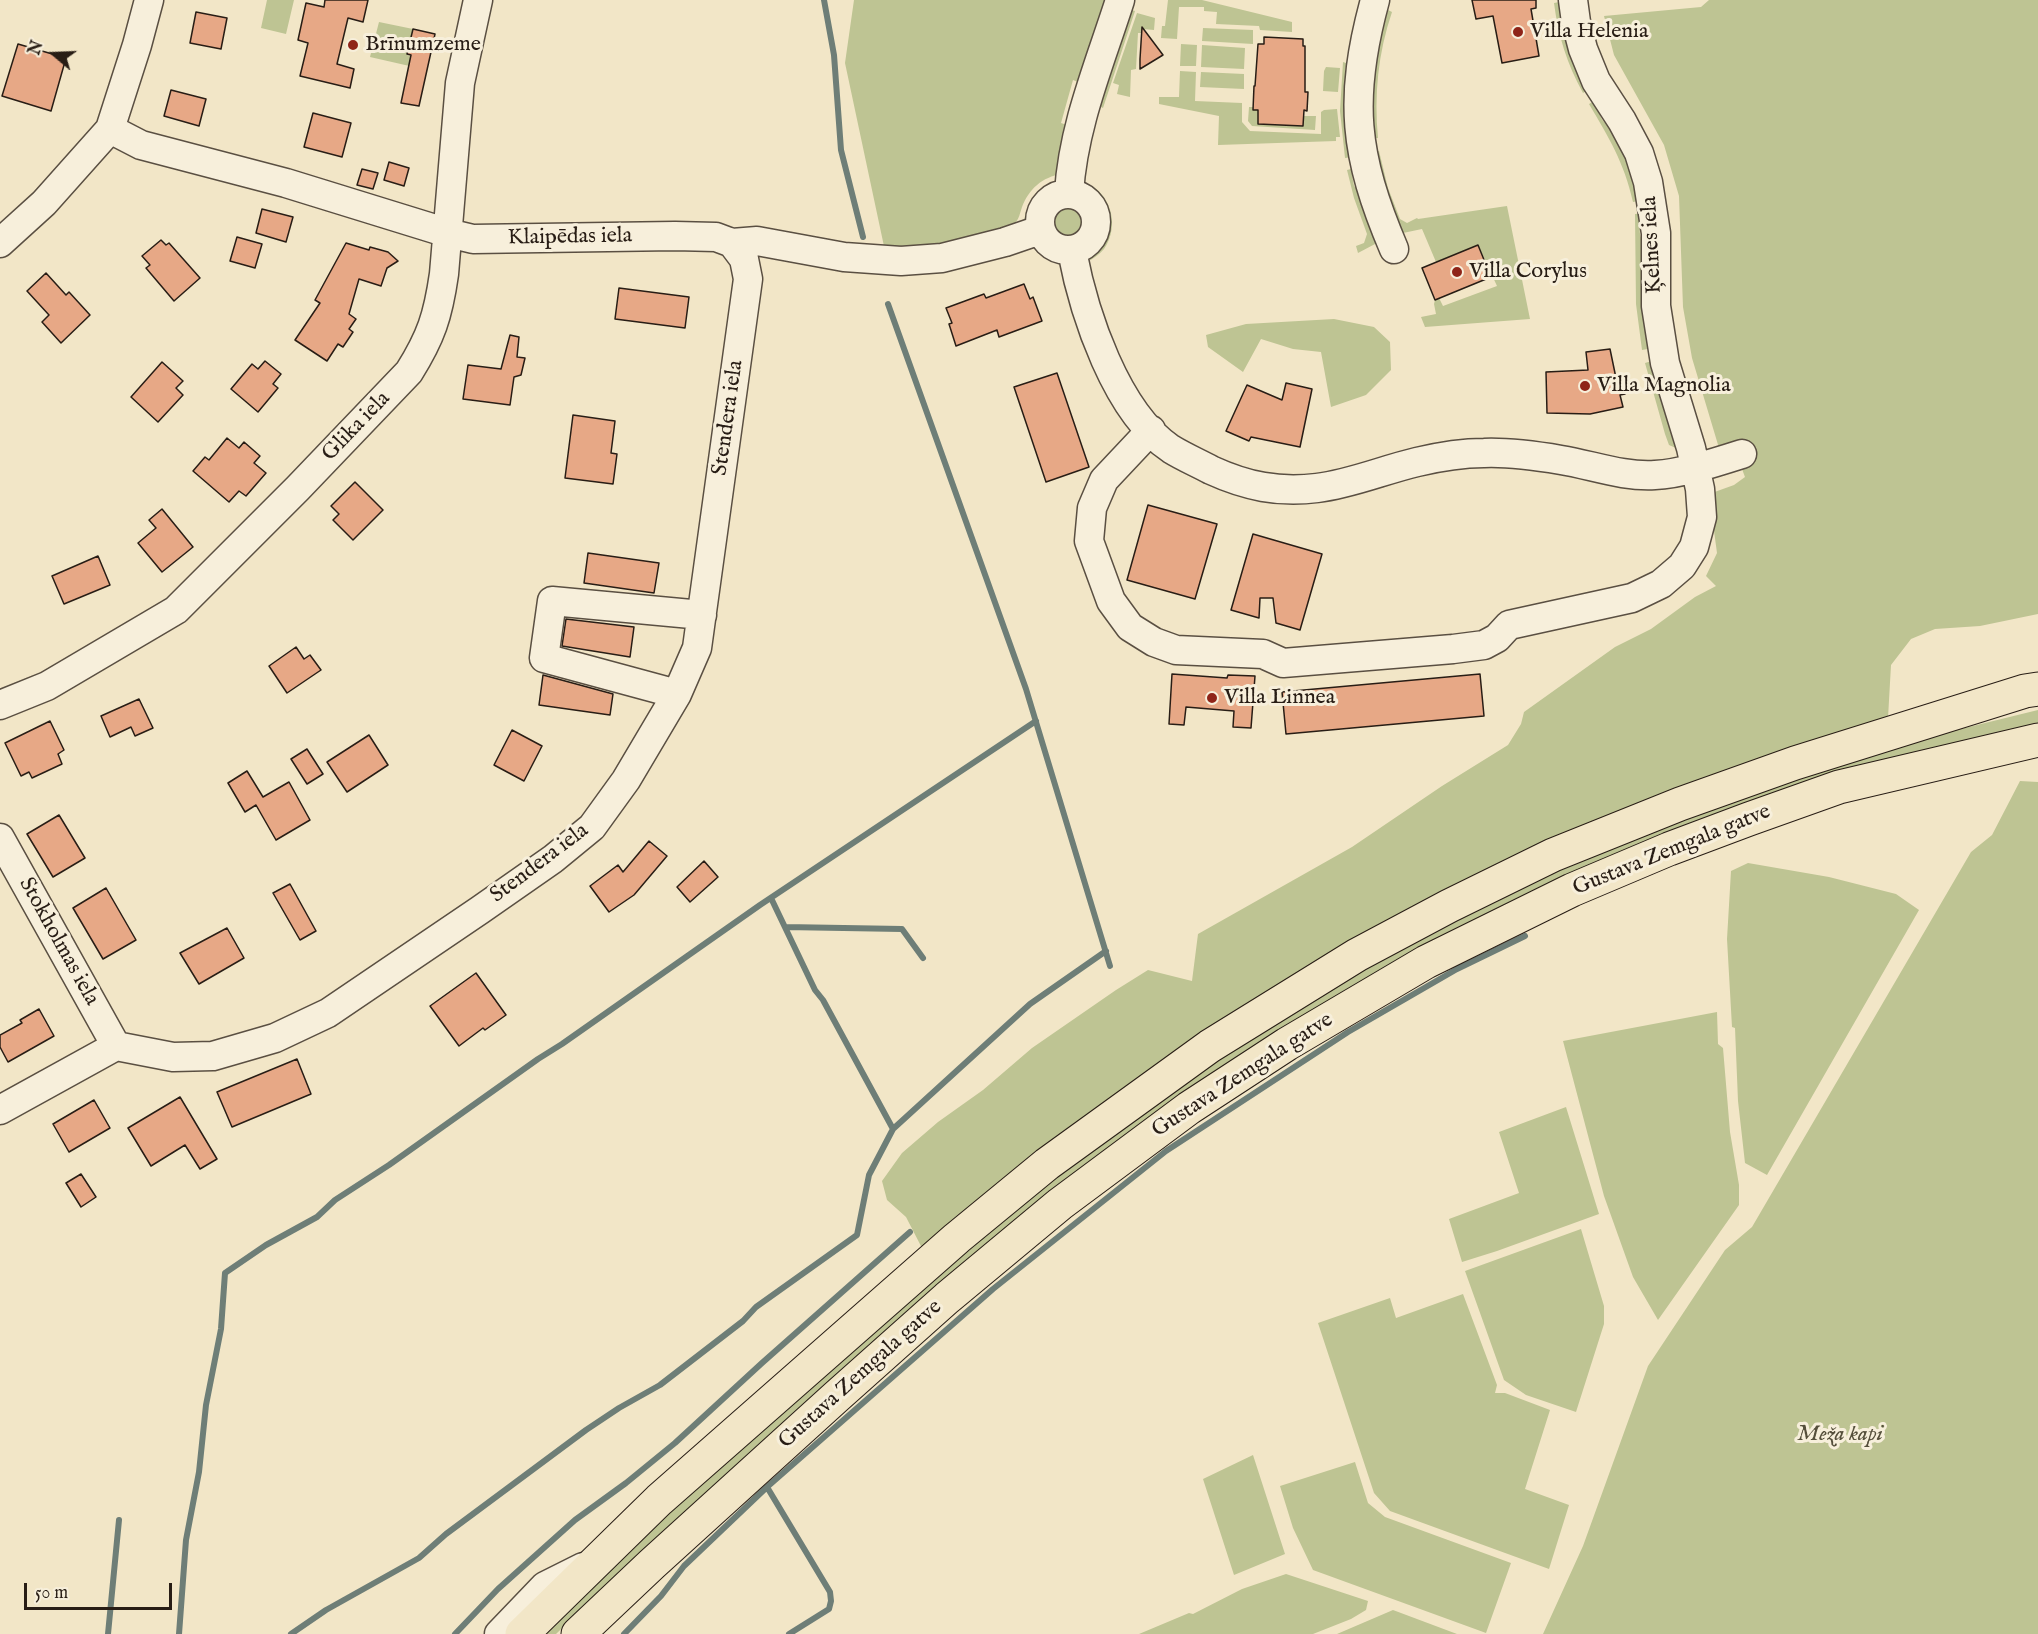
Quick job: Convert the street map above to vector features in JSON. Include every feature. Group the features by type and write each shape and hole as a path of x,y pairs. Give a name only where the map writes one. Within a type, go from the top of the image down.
{"main road":[{"name":"Gustava Zemgala gatve","path":"522,1634 659,1500 957,1238 1047,1164 1210,1046 1347,961 1449,906 1553,855 1670,808 1794,763 2034,689"},
{"name":"Gustava Zemgala gatve","path":"578,1634 652,1564 947,1298 1043,1218 1189,1108 1287,1044 1426,962 1572,890 1669,849 1839,787 2038,740"},
{"path":"2005,747 2038,745"}],"street":[{"path":"0,243 44,204 110,129 149,0"},
{"name":"Glika iela","path":"0,705 47,686 176,610 298,488 409,372 433,329 443,284 460,83 478,0"},
{"path":"1069,193 1079,127 1120,0"},
{"path":"1375,0 1361,59 1358,121 1370,185 1394,249"},
{"name":"Ķelnes iela","path":"1151,430 1104,480 1092,508 1089,541 1111,601 1130,627 1154,642 1176,650 1263,654 1283,663 1484,645 1497,638 1509,625 1632,598 1661,584 1682,566 1694,547 1702,517 1700,489 1665,363 1656,306 1656,233 1648,182 1633,142 1596,81 1583,49 1573,0"},
{"name":"Klaipēdas iela","path":"110,129 141,145 286,183 473,239 716,237 732,243 757,241 844,257 901,261 942,258 1005,242 1040,230"},
{"path":"1069,193 1084,198 1094,208 1097,222 1094,235 1085,246 1072,251 1053,246 1047,242 1040,230 1040,216 1046,203 1058,195 1069,193"},
{"name":"Stendera iela","path":"116,1046 173,1057 213,1056 275,1038 328,1013 553,859 592,826 626,780 677,694 698,648 747,279 744,259 732,243"},
{"path":"1072,251 1082,294 1103,354 1124,398 1170,448 1191,460 1246,484 1274,490 1325,486 1350,482 1418,462 1485,453 1562,460 1612,472 1654,476 1742,454"},
{"path":"677,694 544,658 552,601 702,615"},
{"name":"Stokholmas iela","path":"0,838 116,1046"},
{"path":"0,1110 116,1046"},
{"name":"Gustava Zemgala gatve","path":"499,1634 545,1586 593,1563"}],"green space":[{"path":"267,0 294,0 286,34 261,28"},
{"path":"854,0 1106,0 1078,82 1073,80 1061,123 1070,126 1062,174 1042,181 1032,189 1017,220 1011,226 997,233 966,242 885,251 845,63"},
{"path":"1168,0 1202,0 1292,22 1292,32 1260,30 1259,26 1216,24 1217,12 1204,11 1204,7 1179,7 1177,39 1161,38"},
{"path":"1709,0 2038,0 2038,614 1980,626 1935,629 1911,639 1891,665 1888,718 1528,853 923,1250 906,1217 887,1200 882,1181 902,1153 938,1122 983,1090 1032,1048 1148,970 1192,981 1198,934 1352,847 1442,786 1508,745 1521,724 1524,712 1615,647 1651,629 1695,597 1716,586 1706,576 1717,553 1709,494 1734,485 1745,477 1734,448 1719,448 1692,358 1683,307 1679,196 1664,145 1614,55 1604,16 1701,7"},
{"path":"1565,1 1560,11 1563,30 1571,37 1591,88 1583,93 1568,60 1558,26 1554,3"},
{"path":"1132,10 1135,11 1103,108 1099,106 1106,88 1102,81"},
{"path":"1388,10 1392,12 1383,43 1377,90 1378,138 1367,139 1366,87"},
{"path":"1137,13 1155,18 1154,30 1143,29 1142,33 1138,33 1136,69 1131,70 1130,97 1117,94 1119,85 1113,83"},
{"path":"379,22 413,29 407,55 429,60 427,70 370,57"},
{"path":"1203,28 1253,30 1253,44 1202,41"},
{"path":"1181,44 1197,45 1196,66 1180,66"},
{"path":"1202,45 1245,48 1244,69 1201,67"},
{"path":"1343,62 1346,63 1345,84 1350,90 1354,157 1345,158 1340,111"},
{"path":"1326,67 1340,68 1338,92 1323,91"},
{"path":"1180,71 1196,72 1195,101 1242,103 1242,122 1250,131 1321,134 1321,112 1337,109 1340,137 1336,137 1336,141 1218,145 1219,116 1159,104 1159,97 1179,97"},
{"path":"1201,72 1244,74 1244,89 1200,87"},
{"path":"1598,99 1601,118 1607,125 1617,130 1643,200 1633,202 1620,162 1589,104"},
{"path":"1249,107 1258,110 1258,124 1302,126 1304,116 1316,116 1315,130 1252,126 1248,121"},
{"path":"1379,151 1388,188 1400,219 1407,223 1417,218 1507,206 1530,319 1425,327 1421,317 1436,314 1435,300 1439,298 1443,306 1497,286 1478,245 1436,262 1422,229 1403,233 1394,230 1376,152"},
{"path":"1351,169 1354,186 1362,194 1378,236 1375,244 1358,253 1356,246 1364,243 1367,234 1347,170"},
{"path":"1060,180 1050,192 1043,196 1024,220 1028,206 1036,195 1046,186"},
{"path":"1083,182 1100,192 1106,200 1112,219 1109,240 1104,249 1089,261 1103,234 1105,223 1098,204"},
{"path":"1069,204 1081,210 1087,222 1081,234 1069,240 1057,234 1051,222 1057,210"},
{"path":"1646,213 1640,230 1647,248 1653,348 1642,350 1636,304 1635,214"},
{"path":"1334,319 1374,327 1390,342 1391,370 1366,395 1331,407 1321,352 1293,349 1261,339 1243,372 1208,347 1206,335 1246,324"},
{"path":"1655,360 1652,372 1657,389 1665,396 1676,448 1669,445 1645,363"},
{"path":"2038,710 2038,725 1371,976 743,1460 633,1559 556,1634 539,1634 591,1581 853,1344 1108,1132 1366,964 1540,875 1734,796 1928,737"},
{"name":"Meža kapi","path":"2020,781 2038,782 2038,1634 1543,1634 1583,1546 1648,1366 1725,1250 1752,1227 1971,852 1992,835"},
{"path":"1748,863 1829,877 1896,894 1919,910 1767,1175 1745,1163 1738,1101 1735,1028 1732,1027 1727,939 1731,871"},
{"path":"1717,1012 1718,1044 1723,1048 1730,1132 1739,1185 1739,1205 1658,1320 1633,1277 1604,1196 1563,1041"},
{"path":"1566,1107 1599,1214 1462,1262 1449,1219 1519,1193 1499,1132"},
{"path":"1581,1229 1604,1306 1604,1324 1576,1412 1526,1395 1504,1380 1465,1271"},
{"path":"1463,1294 1497,1385 1495,1393 1505,1393 1550,1410 1525,1489 1569,1505 1549,1569 1390,1511 1374,1493 1318,1323 1390,1298 1396,1318"},
{"path":"1253,1455 1285,1554 1234,1575 1203,1479"},
{"path":"1355,1462 1368,1503 1385,1517 1511,1563 1486,1633 1313,1570 1293,1528 1280,1486"},
{"path":"1286,1574 1368,1601 1366,1610 1351,1619 1313,1634 1139,1634 1189,1613 1193,1614 1242,1589"},
{"path":"1393,1610 1457,1634 1337,1634"}],"building":[{"path":"325,0 368,0 363,22 348,18 337,64 354,69 350,88 300,76 308,43 298,40 306,3 324,7"},
{"name":"Villa Helenia","path":"1472,0 1536,0 1536,8 1531,9 1539,56 1502,63 1493,16 1476,19"},
{"path":"196,12 227,18 221,49 190,43"},
{"path":"1142,27 1163,55 1140,69 1140,59"},
{"path":"413,29 435,34 419,106 401,103 411,55 407,54"},
{"path":"1264,37 1303,39 1305,92 1308,92 1303,126 1258,124 1258,110 1253,110 1254,86 1258,44 1264,44"},
{"path":"18,44 66,58 51,111 2,96"},
{"path":"171,90 206,99 199,126 164,116"},
{"path":"313,113 351,123 342,157 304,147"},
{"path":"389,162 409,168 404,186 384,180"},
{"path":"362,169 378,173 373,189 357,185"},
{"path":"262,209 293,217 286,242 256,233"},
{"path":"237,237 262,244 255,268 230,261"},
{"path":"161,240 166,245 169,243 200,278 174,301 146,268 150,265 142,256"},
{"path":"346,243 369,250 370,247 388,252 398,261 387,268 381,286 359,279 349,314 356,319 349,329 353,332 343,347 338,344 327,361 295,340 320,303 315,300"},
{"name":"Villa Corylus","path":"1478,245 1491,277 1435,300 1422,268"},
{"path":"46,273 66,295 69,292 90,315 61,343 42,322 49,315 27,291"},
{"path":"1024,284 1030,299 1033,297 1042,321 999,337 997,330 956,346 949,324 952,323 946,308 984,294 986,298"},
{"path":"619,288 689,297 685,328 615,319"},
{"path":"510,335 519,337 517,357 525,358 521,375 514,377 510,405 463,399 468,365 501,369"},
{"name":"Villa Magnolia","path":"1610,349 1616,378 1622,377 1625,394 1620,395 1623,407 1590,414 1547,413 1546,372 1588,370 1586,352"},
{"path":"265,361 281,374 273,384 278,388 258,412 231,389 252,364 258,369"},
{"path":"162,362 183,381 176,388 183,395 158,422 131,397"},
{"path":"1057,373 1089,467 1046,482 1014,387"},
{"path":"1286,383 1312,389 1300,447 1251,437 1249,441 1226,431 1247,385 1282,400"},
{"path":"573,415 615,421 611,453 617,454 613,484 565,478"},
{"path":"227,438 239,448 244,442 260,456 254,463 266,473 246,496 239,491 229,502 193,471 205,457 209,460"},
{"path":"355,482 383,510 353,540 333,520 339,514 331,506"},
{"path":"1148,505 1217,524 1195,599 1127,580"},
{"path":"162,509 193,547 162,572 138,543 156,528 149,520"},
{"path":"1253,534 1322,554 1300,630 1276,623 1273,598 1260,598 1259,618 1231,610"},
{"path":"588,553 659,563 654,593 584,583"},
{"path":"98,556 110,585 64,604 52,576"},
{"path":"566,619 634,627 630,657 562,646"},
{"path":"296,647 304,659 310,655 321,670 287,693 269,666"},
{"name":"Villa Linnea","path":"1172,674 1227,678 1228,675 1255,676 1251,728 1233,727 1234,711 1186,707 1184,725 1169,724"},
{"path":"1480,674 1484,716 1286,734 1282,692"},
{"path":"543,675 613,694 610,715 539,705"},
{"path":"139,699 153,728 135,736 131,727 110,737 101,716"},
{"path":"50,721 64,750 58,754 62,764 32,778 29,772 21,776 5,743"},
{"path":"512,730 542,746 524,781 494,765"},
{"path":"369,735 388,765 347,792 327,762"},
{"path":"307,749 323,774 307,784 291,759"},
{"path":"247,771 263,797 289,782 310,820 276,840 256,805 245,812 228,783"},
{"path":"59,815 85,858 53,877 27,834"},
{"path":"649,841 667,856 634,895 609,912 590,886 618,865 623,872"},
{"path":"704,861 718,877 690,902 677,887"},
{"path":"290,884 316,931 300,940 273,893"},
{"path":"106,888 136,940 103,959 73,908"},
{"path":"227,928 244,958 199,984 180,953"},
{"path":"476,973 506,1015 485,1030 483,1028 459,1046 430,1006"},
{"path":"39,1009 54,1036 8,1062 0,1047 0,1035 22,1023 20,1020"},
{"path":"297,1059 311,1094 232,1127 217,1092"},
{"path":"180,1097 217,1159 200,1169 185,1145 151,1166 128,1128"},
{"path":"94,1100 110,1128 69,1152 53,1124"},
{"path":"81,1174 96,1197 81,1207 66,1183"}],"waterway":[{"path":"824,0 834,55 841,150 863,237"},
{"path":"888,304 1026,689 1110,966"},
{"path":"179,1634 186,1540 199,1472 206,1405 221,1329 225,1273 266,1245 317,1217 335,1200 389,1165 760,905 1036,721"},
{"path":"771,898 815,990 823,1000 893,1129"},
{"path":"785,927 902,929 923,958"},
{"path":"624,1634 661,1596 684,1566 767,1487 993,1289 1166,1151 1348,1032 1457,969 1525,936"},
{"path":"291,1634 326,1610 419,1558 446,1534 586,1430 660,1385 743,1321 756,1307 857,1235 869,1175 893,1129 1030,1004 1106,951"},
{"path":"455,1634 498,1589 575,1520 675,1443 910,1232"},
{"path":"767,1487 830,1592 829,1609 789,1634"},
{"path":"108,1634 119,1520"}],"place":[{"name":"Villa Helenia","path":"1518,32"},
{"name":"Brīnumzeme","path":"353,45"},
{"name":"Villa Corylus","path":"1457,272"},
{"name":"Villa Magnolia","path":"1585,386"},
{"name":"Villa Linnea","path":"1212,698"}]}
